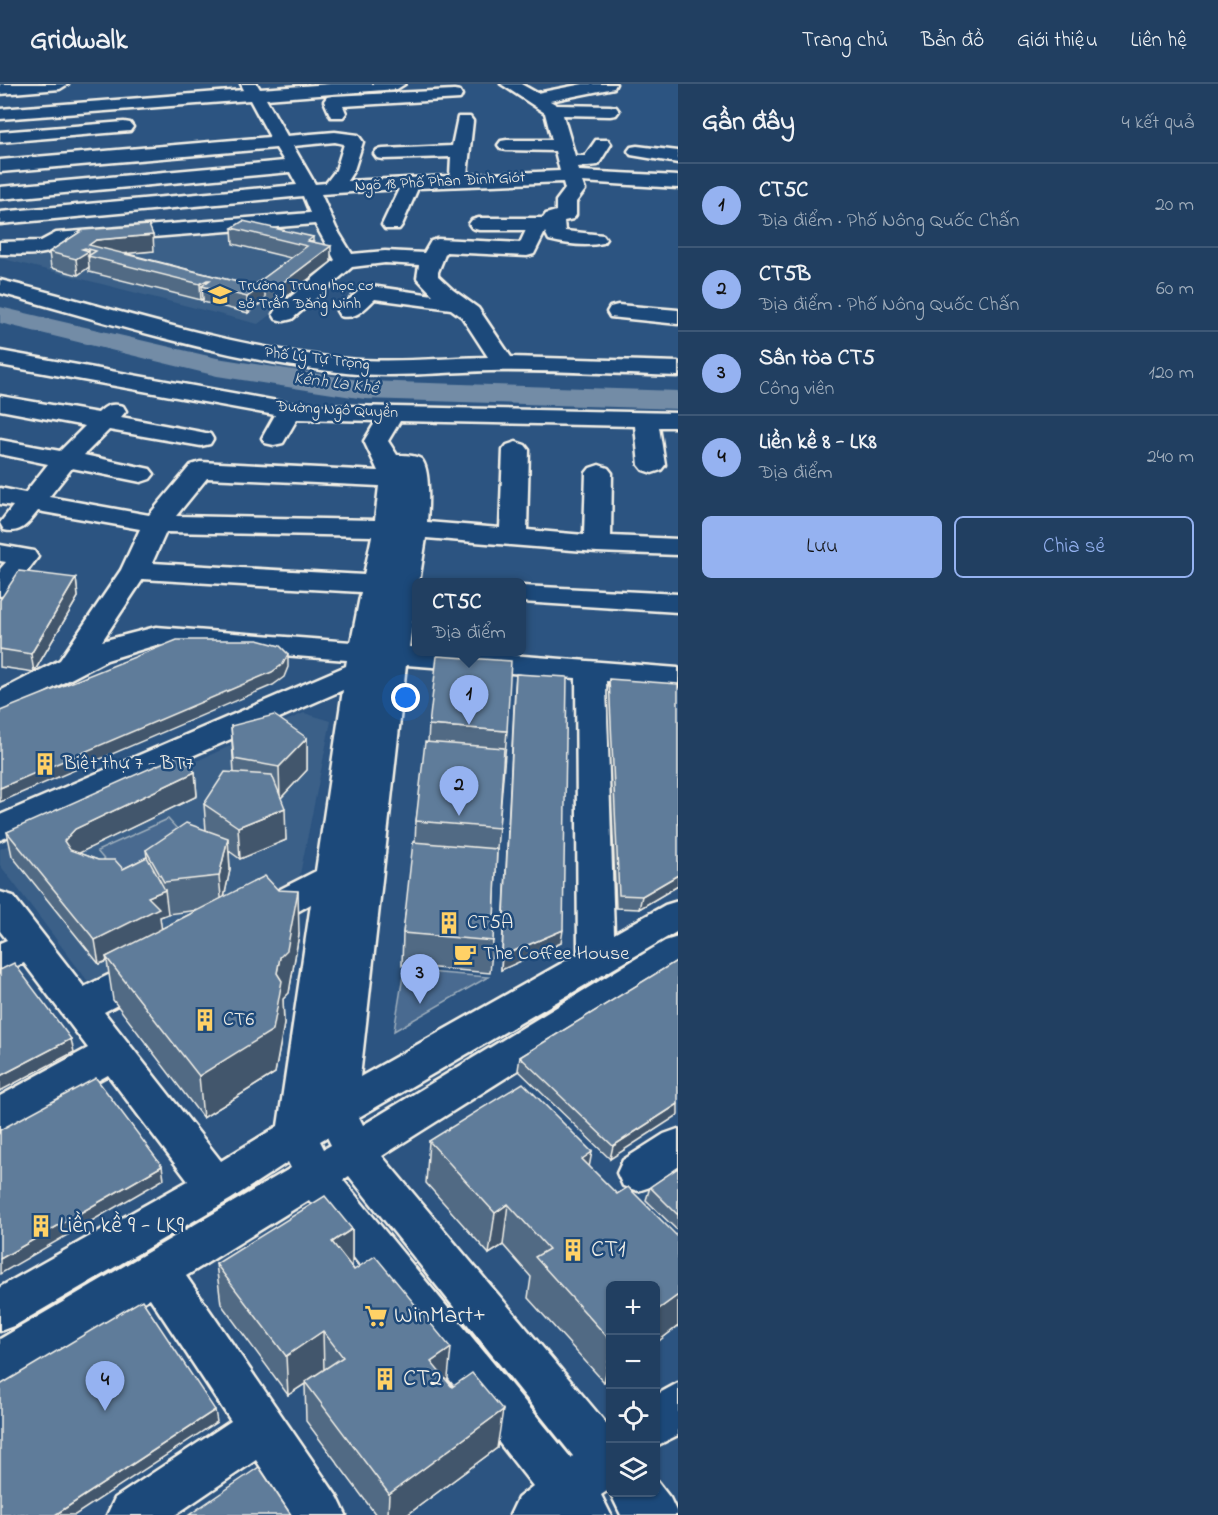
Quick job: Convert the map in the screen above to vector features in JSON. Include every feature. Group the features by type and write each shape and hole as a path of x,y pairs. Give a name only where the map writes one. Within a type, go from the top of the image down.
{"street":[{"path":"0,248 42,247 53,244 56,239 24,111 12,87 60,84"},
{"path":"509,84 553,110 610,111"},
{"path":"534,99 599,85"},
{"path":"0,114 252,90 399,89 454,95"},
{"path":"337,113 333,101 399,89"},
{"path":"252,90 310,191 321,218 346,261"},
{"path":"524,272 527,250 554,218 566,215 568,169 553,110"},
{"path":"243,118 267,116"},
{"path":"459,181 457,172 464,121"},
{"path":"0,137 137,126"},
{"path":"0,166 335,137 352,139 354,142 348,164 332,188"},
{"path":"548,193 568,169 591,161 602,144"},
{"path":"507,146 568,169 678,182"},
{"path":"637,151 678,157"},
{"path":"383,154 460,152"},
{"path":"0,194 294,166"},
{"name":"Ngõ 18 Phố Phan Đình Giót","path":"0,218 332,188 459,181 568,169"},
{"path":"392,225 411,183"},
{"path":"56,239 321,218"},
{"path":"479,224 547,225 556,236 596,239"},
{"path":"504,364 470,313 445,295 428,278 427,272 438,245 527,250"},
{"path":"284,314 346,261 385,257 432,260"},
{"name":"Phố Lý Tự Trọng","path":"0,286 216,343 278,356 346,366 397,368 619,356 678,369"},
{"path":"348,311 375,288 434,302 458,303"},
{"path":"618,312 678,317"},
{"name":"Đường Ngô Quyền","path":"0,358 79,370 146,385 290,410 678,420"},
{"path":"0,447 79,370"},
{"path":"13,524 65,460 102,421 146,385"},
{"path":"0,403 201,439"},
{"path":"274,438 290,410"},
{"path":"393,414 376,441 399,474 399,586 372,660 332,878 297,1134 314,1175 563,1507 606,1476"},
{"path":"646,419 652,465"},
{"path":"0,447 141,474"},
{"path":"513,537 516,450"},
{"path":"68,668 135,570 156,524 200,470 399,474"},
{"path":"597,544 599,473"},
{"path":"0,496 156,524 399,528 597,544 678,547"},
{"path":"0,553 24,557 2,583"},
{"path":"135,570 399,586"},
{"path":"526,594 678,603"},
{"path":"0,703 68,668 133,639 156,636 372,660 678,677"},
{"path":"0,828 372,660"},
{"path":"372,660 336,1110 354,1152 606,1458"},
{"path":"591,671 596,962"},
{"path":"226,932 332,878"},
{"path":"0,905 15,952 79,1007 216,1186"},
{"path":"0,1310 216,1186 336,1110 678,914"},
{"path":"0,1364 354,1152 678,951"},
{"path":"79,1007 184,953"},
{"path":"0,1115 114,1053"},
{"path":"638,1173 678,1146"},
{"path":"157,1271 321,1515"},
{"path":"660,1420 678,1406"},
{"path":"132,1515 262,1428"},
{"path":"638,1497 653,1515"}],"shaded area":[{"name":"Trường Trung học cơ sở Trần Đăng Ninh","path":"288,224 317,229 333,266 258,324 0,258 0,250"},
{"path":"304,713 331,721 299,879 90,984 0,865 0,849"},
{"path":"168,819 190,843 118,876 97,851"},
{"path":"404,970 488,977 394,1031"}],"building":[{"path":"243,221 313,237 308,241 331,246 277,287 265,284 247,297 202,286 210,280 200,284 88,256 96,251 85,248 82,249 89,251 76,259 49,252 83,230 149,225 153,235 96,240 89,245 253,286 307,246 232,228"},
{"path":"19,571 76,578 31,654 0,649 0,600"},
{"name":"Biệt thự 7 - BT7","path":"177,640 258,640 280,646 288,654 283,664 272,672 0,788 0,711"},
{"path":"437,656 511,661 507,731 429,725"},
{"path":"516,674 567,677 563,930 502,956"},
{"path":"609,679 678,684 678,875 642,896 619,895"},
{"path":"274,715 307,738 279,767 234,759 231,726"},
{"path":"425,742 504,748 499,828 416,821"},
{"path":"180,755 195,772 75,829 64,841 70,850 98,860 115,860 123,869 147,857 165,890 148,897 159,908 95,940 7,832"},
{"path":"225,772 272,775 285,808 238,827 204,804"},
{"path":"186,823 228,838 219,876 164,882 146,850"},
{"name":"CT5A","path":"413,842 497,849 493,941 403,933"},
{"name":"CT6","path":"265,876 278,890 298,891 287,950 280,957 277,973 282,981 273,1030 199,1076 106,957"},
{"path":"678,960 678,1104 613,1146 520,1057"},
{"path":"14,963 71,1039 0,1076 0,970"},
{"name":"Liền kề 9 - LK9","path":"96,1078 162,1166 0,1259 0,1130"},
{"path":"523,1083 592,1152 582,1159 617,1194 628,1187 678,1237 678,1295 660,1308 660,1281 606,1281 606,1336 535,1257 549,1249 508,1204 495,1213 429,1141"},
{"path":"678,1168 678,1215 650,1187"},
{"name":"CT2","path":"325,1196 352,1229 332,1242 354,1270 375,1256 451,1348 431,1362 452,1387 472,1373 503,1410 389,1494 305,1382 343,1357 323,1331 286,1356 216,1264"},
{"path":"142,1300 215,1410 55,1515 0,1515 0,1385"},
{"path":"259,1467 291,1515 189,1515"}],"waterway":[{"name":"Kênh La Khê","path":"0,315 217,367 365,390 678,400"}],"place":[{"name":"Trường Trung học cơ sở Trần Đăng Ninh","path":"220,295"},
{"name":"CT5C","path":"469,725"},
{"name":"Biệt thự 7 - BT7","path":"45,764"},
{"name":"CT5B","path":"459,816"},
{"name":"CT5A","path":"449,923"},
{"name":"The Coffee House","path":"465,954"},
{"name":"Sân tòa CT5","path":"420,1004"},
{"name":"CT6","path":"205,1020"},
{"name":"Liền kề 9 - LK9","path":"41,1226"},
{"name":"CT1","path":"573,1250"},
{"name":"WinMart+","path":"376,1316"},
{"name":"CT2","path":"385,1379"},
{"name":"Liền kề 8 - LK8","path":"105,1411"}]}
